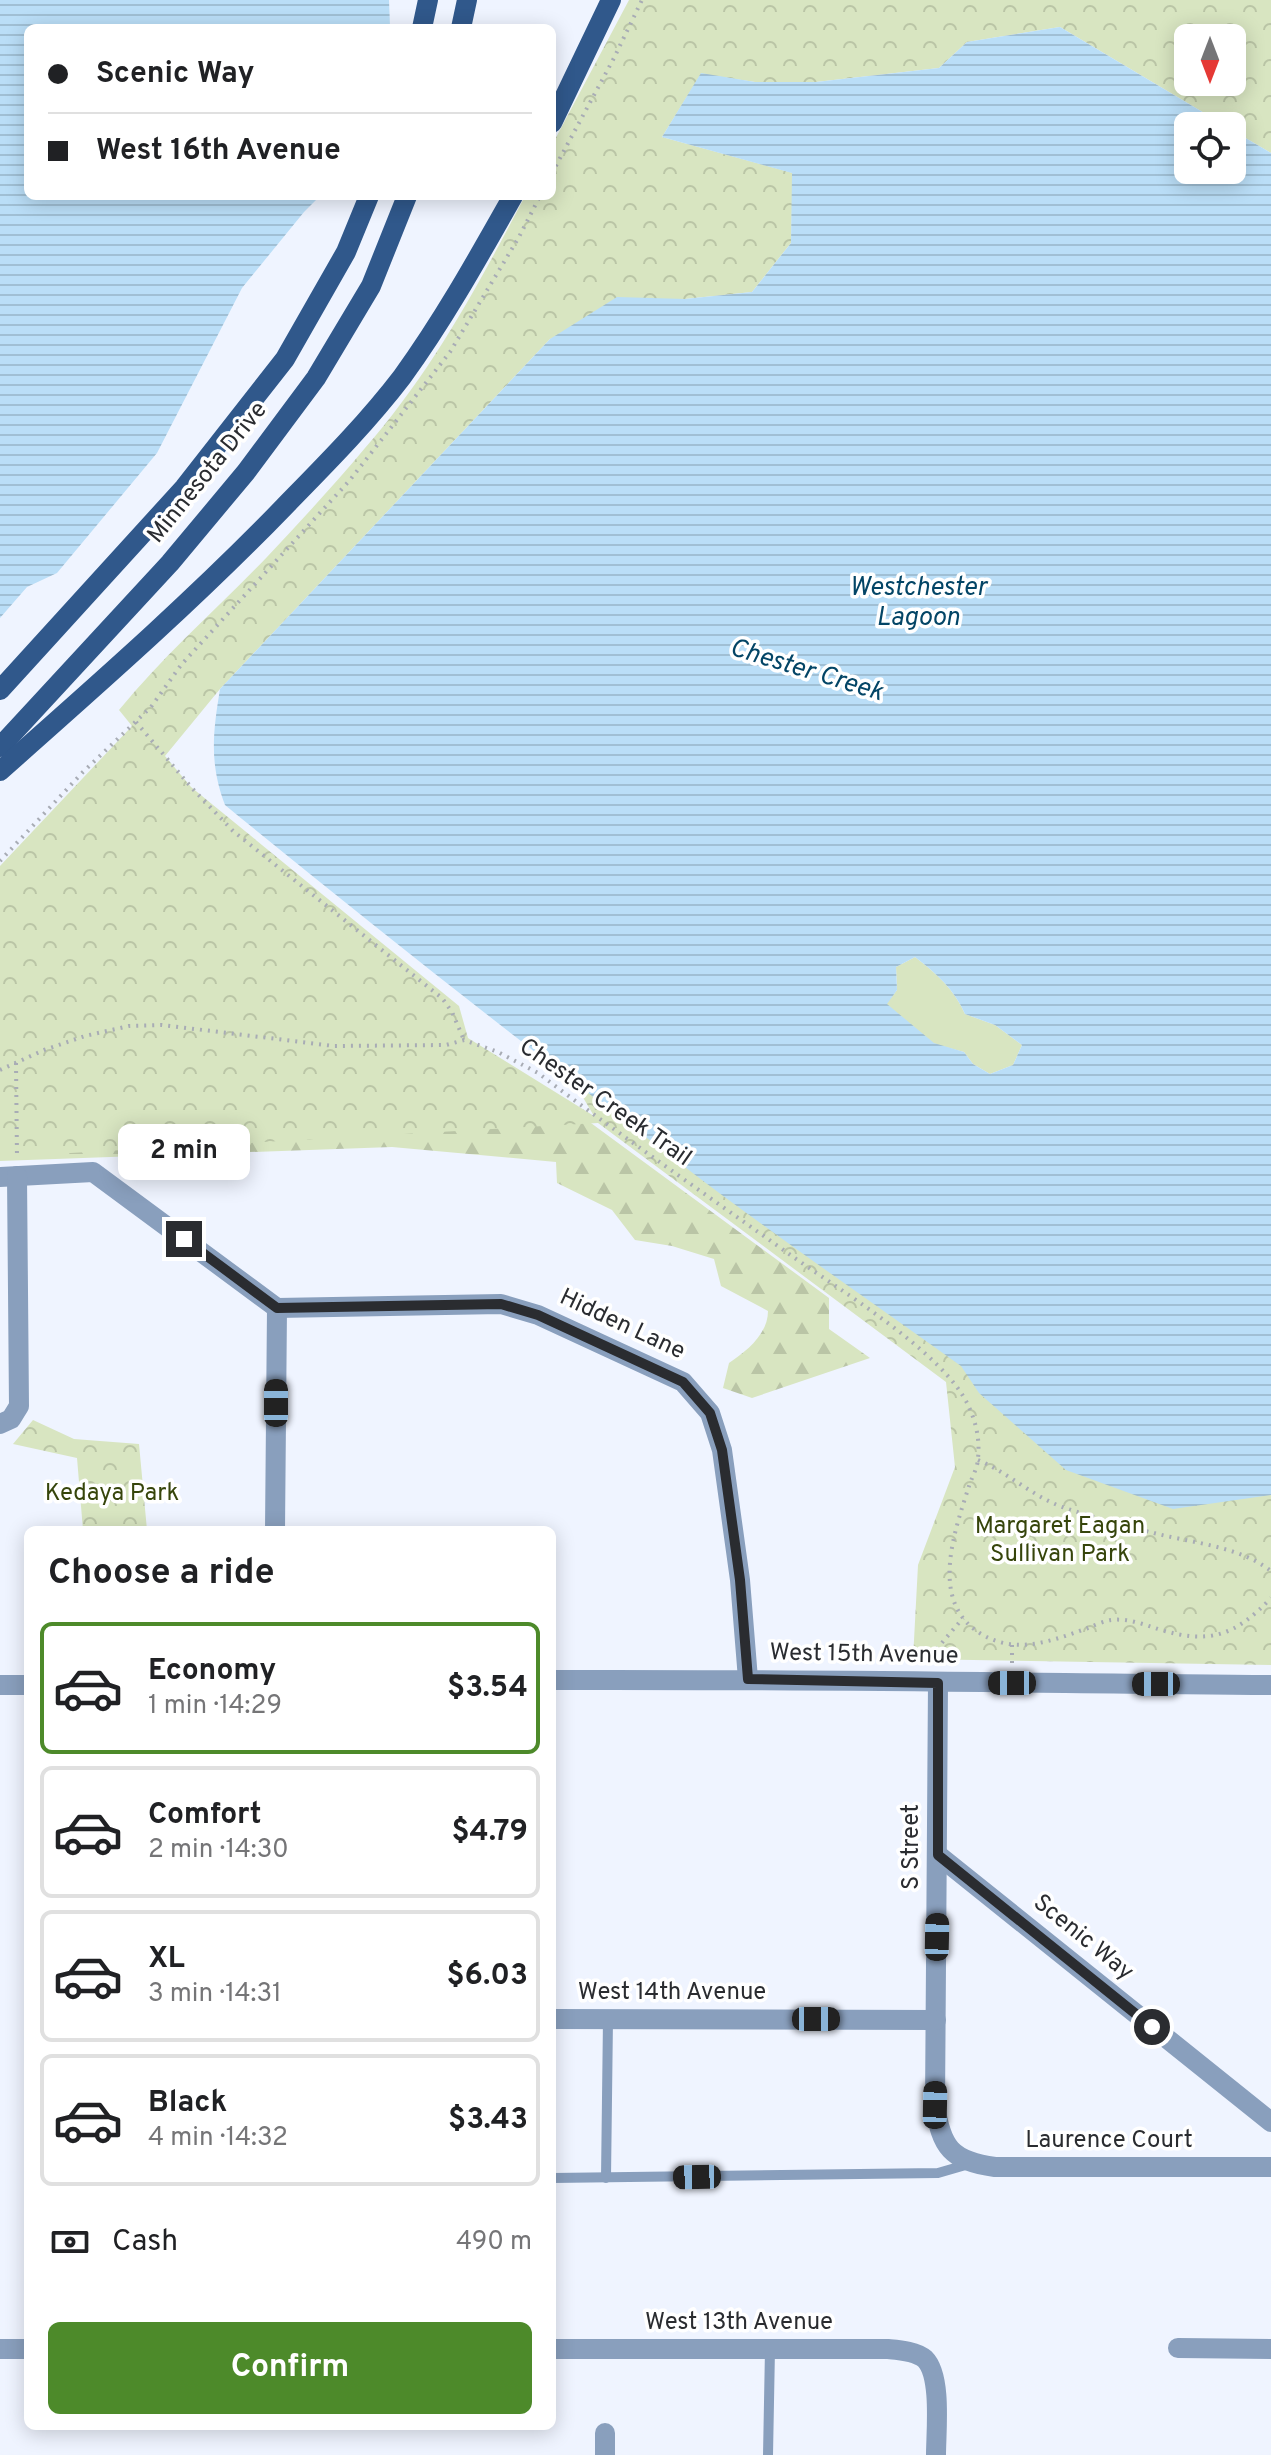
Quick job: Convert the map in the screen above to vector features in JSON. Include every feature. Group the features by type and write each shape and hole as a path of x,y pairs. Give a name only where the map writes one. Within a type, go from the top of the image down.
{"main road":[{"path":"423,24 428,0"},
{"path":"462,24 467,0"},
{"path":"556,115 611,0"},
{"name":"Minnesota Drive","path":"0,690 184,488 285,359 346,252 367,200"},
{"name":"Minnesota Drive","path":"0,747 170,563 246,472 316,378 371,286 405,200"},
{"path":"0,771 236,556 353,436 451,307 511,200"}],"street":[{"path":"0,1424 11,1419 19,1406 8,1176 93,1172 277,1308 275,1526"},
{"name":"Hidden Lane","path":"277,1308 501,1304 538,1315 683,1382 710,1413 722,1450 740,1580 748,1679"},
{"name":"West 15th Avenue","path":"556,1680 1271,1685"},
{"name":"S Street","path":"931,1683 938,1855 935,2105 939,2133 952,2151 969,2164"},
{"path":"0,1685 24,1685"},
{"name":"Scenic Way","path":"938,1855 1271,2122"},
{"name":"West 14th Avenue","path":"556,2019 936,2020"},
{"name":"Laurence Court","path":"969,2164 995,2167 1271,2167"},
{"path":"1178,2348 1271,2349"},
{"path":"0,2349 24,2349"},
{"name":"West 13th Avenue","path":"556,2349 908,2351 925,2359 933,2376 936,2455"},
{"path":"605,2433 605,2455"}],"lane":[{"path":"606,2178 608,2019"},
{"path":"556,2178 938,2173 969,2164"},
{"path":"768,2455 770,2349"}],"path":[{"path":"556,166 642,0"},
{"path":"0,861 82,773 151,707 181,665 350,480 450,352 538,200"},
{"path":"136,722 233,831 442,998 464,1040"},
{"name":"Chester Creek Trail","path":"0,1070 58,1045 129,1026 162,1025 334,1046 446,1045 464,1040 498,1052 538,1073 874,1314 932,1360 958,1388 977,1427 978,1460 954,1533 948,1565 951,1592 963,1618"},
{"path":"8,1176 16,1063"},
{"path":"978,1460 1038,1496 1064,1507 1234,1552 1271,1571"},
{"path":"931,1683 929,1658 963,1618 983,1635 1012,1644 1047,1643 1110,1620 1136,1622 1181,1636 1199,1637 1235,1629 1271,1598"}],"green space":[{"name":"Margaret Eagan Sullivan Park","path":"629,0 1271,0 1271,153 1246,138 1246,112 1203,112 1176,96 1246,96 1246,24 1174,24 1174,95 1060,27 967,42 939,68 816,82 755,82 701,74 662,137 793,173 791,243 752,292 685,299 550,339 220,689 165,756 191,787 459,1006 468,1038 594,1116 546,1035 1271,1456 1271,1665 913,1659 918,1565 955,1467 946,1382 598,1123 0,1157 0,866 132,726 119,710 341,476 389,419 452,327 523,200 556,200 556,137"},
{"path":"915,957 944,982 965,1014 995,1025 1022,1045 1013,1065 990,1074 973,1064 964,1052 934,1044 886,1004 897,990 896,967"},
{"path":"0,1081 561,1101 829,1298 829,1329 870,1358 752,1398 723,1388 729,1363 760,1334 768,1311 721,1286 714,1259 672,1246 635,1240 612,1210 557,1183 556,1162 392,1147 0,1161"},
{"name":"Kedaya Park","path":"33,1420 74,1439 139,1444 147,1526 83,1526 77,1458 13,1444"}],"water":[{"path":"0,0 389,0 390,24 24,24 24,200 316,200 242,288 157,453 57,573 27,587 0,618"},
{"name":"Westchester Lagoon","path":"1060,27 1203,112 1174,112 1174,184 1246,184 1246,138 1271,153 1271,1495 1173,1509 1066,1470 979,1393 961,1366 681,1164 452,987 225,805 216,775 214,734 220,689 550,339 617,297 685,299 752,292 791,243 792,173 662,137 701,73 755,82 816,82 939,68 967,42","holes":["915,957 938,976 965,1014 995,1025 1022,1045 1013,1065 990,1074 973,1064 964,1052 934,1043 887,1004 897,990 896,967"]}],"route":[{"path":"184,1239 277,1308 501,1304 538,1315 683,1382 710,1413 722,1450 740,1580 748,1679 938,1683 938,1855 1152,2027"}],"water label":[{"name":"Chester Creek","path":"806,671"}]}
